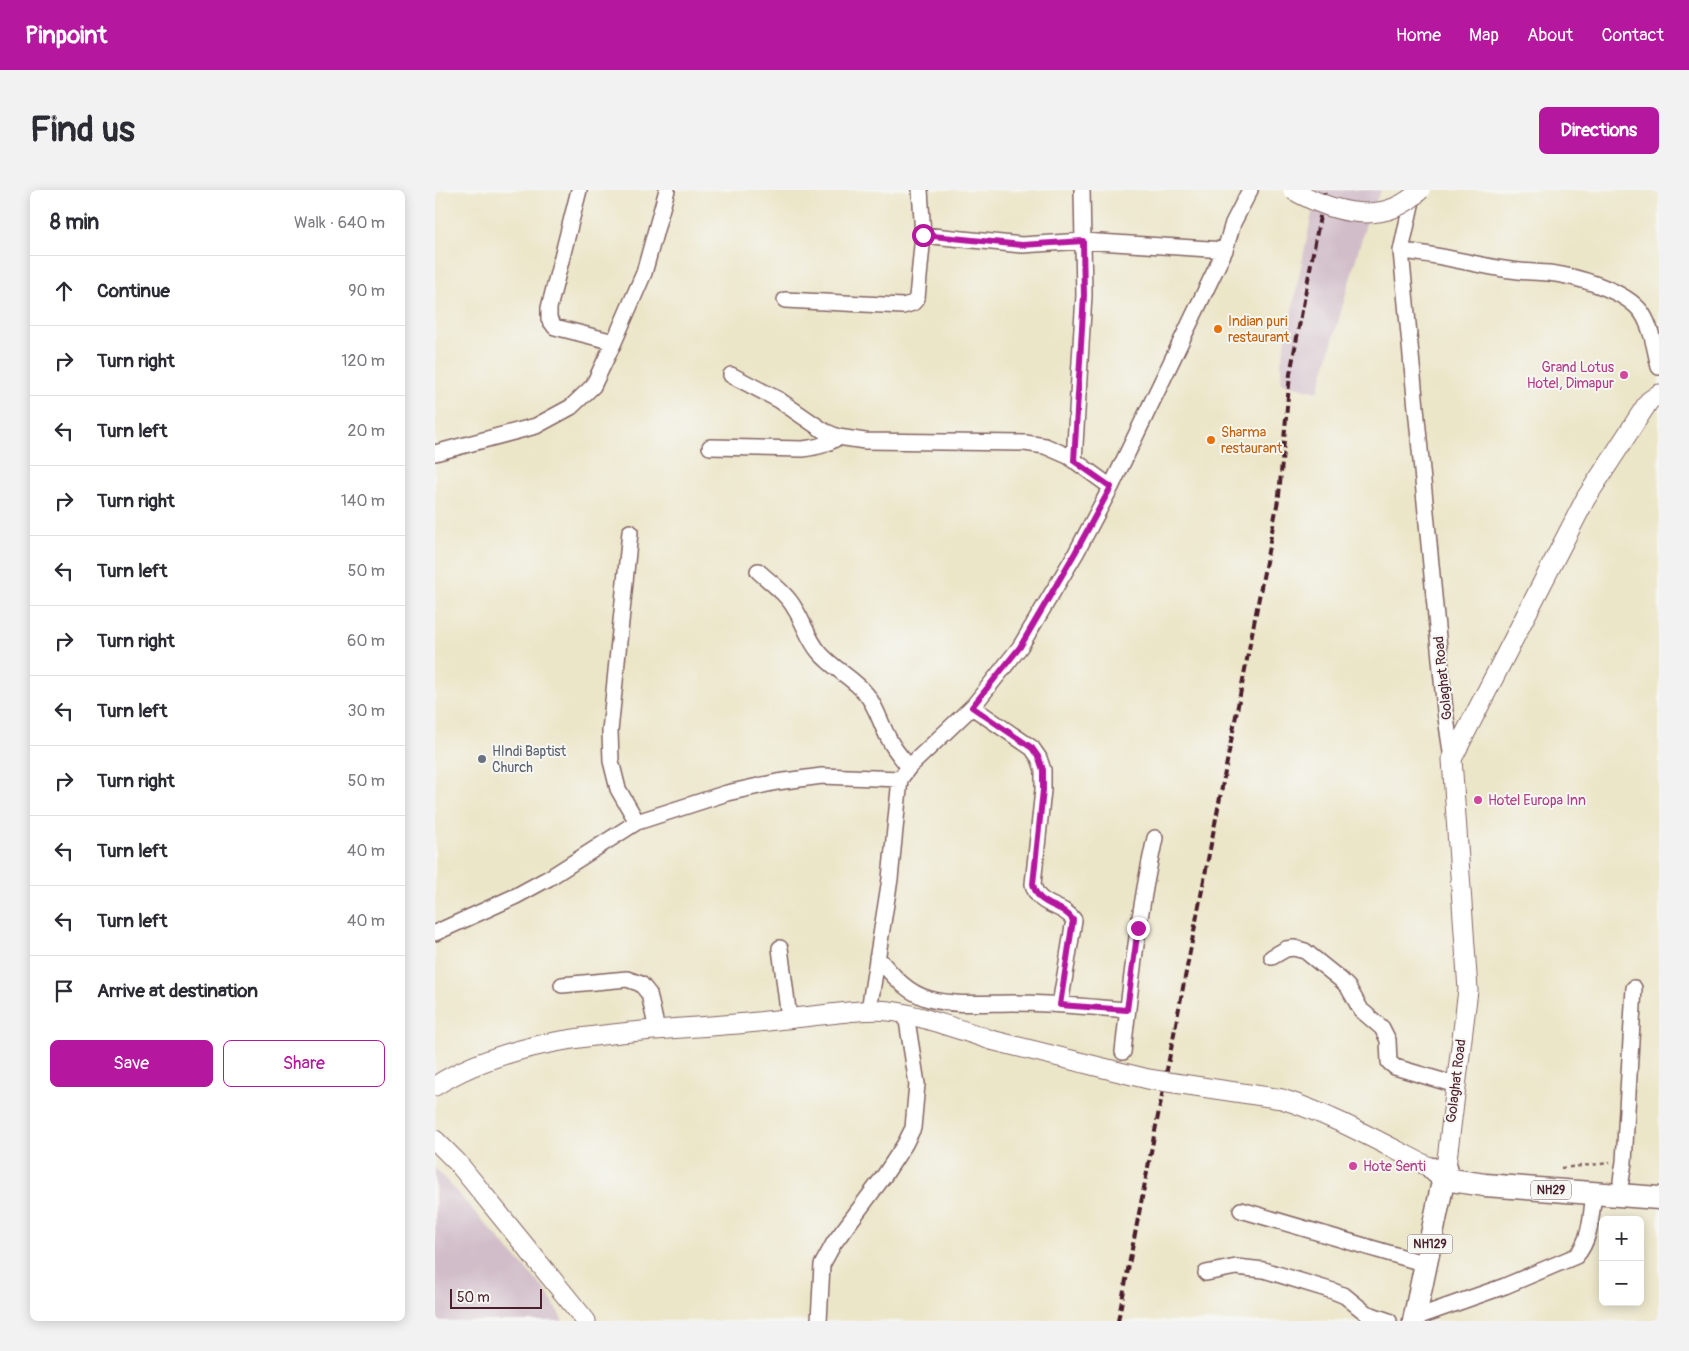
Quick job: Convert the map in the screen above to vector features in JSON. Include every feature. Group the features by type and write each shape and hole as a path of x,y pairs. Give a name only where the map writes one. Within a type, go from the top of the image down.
{"highway":[{"name":"NH29","path":"1441,1171 1623,1172 1659,1185"},
{"name":"NH29","path":"1441,1171 1485,1185 1659,1198"},
{"name":"NH129","path":"1414,1320 1426,1264 1441,1171"}],"main road":[{"path":"1293,190 1335,209 1367,213 1385,211 1403,204 1420,190"},
{"path":"1452,759 1586,498 1649,401 1659,394"},
{"name":"Golaghat Road","path":"1441,1171 1456,1085 1468,990 1452,759"},
{"path":"435,1086 463,1069 495,1056 531,1047 611,1034 869,1010 889,1011 906,1014 991,1040 1148,1079 1282,1099 1311,1108 1347,1124 1441,1171"},
{"path":"435,1140 457,1162 586,1321"}],"street":[{"path":"579,190 549,308 549,319 555,327 615,342"},
{"path":"435,453 536,426 571,407 593,386 615,342 644,273 667,190"},
{"path":"785,300 903,306 913,303 917,298 923,235 920,190"},
{"path":"1074,461 1084,295 1082,190"},
{"path":"869,1010 890,879 900,779 909,766 972,707 1020,647 1111,487 1225,250 1233,223 1250,190"},
{"name":"Golaghat Road","path":"1414,190 1401,251 1452,759"},
{"path":"923,235 1022,245 1083,241 1225,250"},
{"path":"1401,251 1422,253 1511,270 1559,275 1585,281 1625,298 1641,312 1650,330 1659,367"},
{"path":"731,375 779,400 824,431 838,437 865,441 1025,443 1045,446 1068,456 1111,487"},
{"path":"710,448 803,449 829,443 838,437"},
{"path":"630,532 610,731 611,761 618,789 637,822"},
{"path":"758,571 796,609 813,645 821,654 860,686 867,695 875,706 889,739 909,766"},
{"path":"972,707 1032,748 1039,758 1043,770 1043,790 1033,884 1035,892 1041,900 1070,915 1073,920 1060,1005"},
{"path":"435,933 516,896 549,878 637,822 727,793 777,782 822,776 900,779"},
{"path":"1123,1052 1143,895 1155,838"},
{"path":"780,948 789,1018"},
{"path":"1272,956 1286,949 1294,948 1305,951 1348,987 1361,1010 1382,1028 1388,1040 1389,1062 1395,1066 1456,1085"},
{"path":"877,957 897,981 911,991 929,999 945,1002 1060,1005 1127,1010"},
{"path":"562,985 627,980 641,984 649,994 657,1030"},
{"path":"1623,1172 1634,988"},
{"path":"819,1321 822,1265 834,1243 884,1176 913,1128 917,1084 906,1014"},
{"path":"1414,1320 1505,1286 1576,1256 1583,1249 1587,1238 1594,1193"},
{"path":"1241,1210 1426,1264"},
{"path":"1206,1273 1237,1267 1264,1270 1333,1290 1345,1296 1366,1313 1389,1321"}],"path":[{"path":"1561,1168 1623,1172"}],"shaded area":[{"path":"1317,190 1381,190 1367,220 1318,392 1282,383 1281,363"},
{"path":"435,1168 546,1291 563,1321 435,1321"}],"railway":[{"path":"1118,1321 1279,495 1290,374 1325,190"}],"place":[{"name":"Indian puri restaurant","path":"1218,329"},
{"name":"Grand Lotus Hotel, Dimapur","path":"1624,375"},
{"name":"Sharma restaurant","path":"1211,440"},
{"name":"HIndi Baptist Church","path":"482,759"},
{"name":"Hotel Europa Inn","path":"1478,800"},
{"name":"Hote Senti","path":"1353,1166"}],"route":[{"path":"923,235 1022,245 1083,241 1084,295 1074,461 1111,487 1049,600 1020,647 972,707 1032,748 1039,758 1043,770 1041,815 1033,884 1035,892 1041,900 1070,915 1074,925 1060,1005 1127,1010 1138,928"}]}
